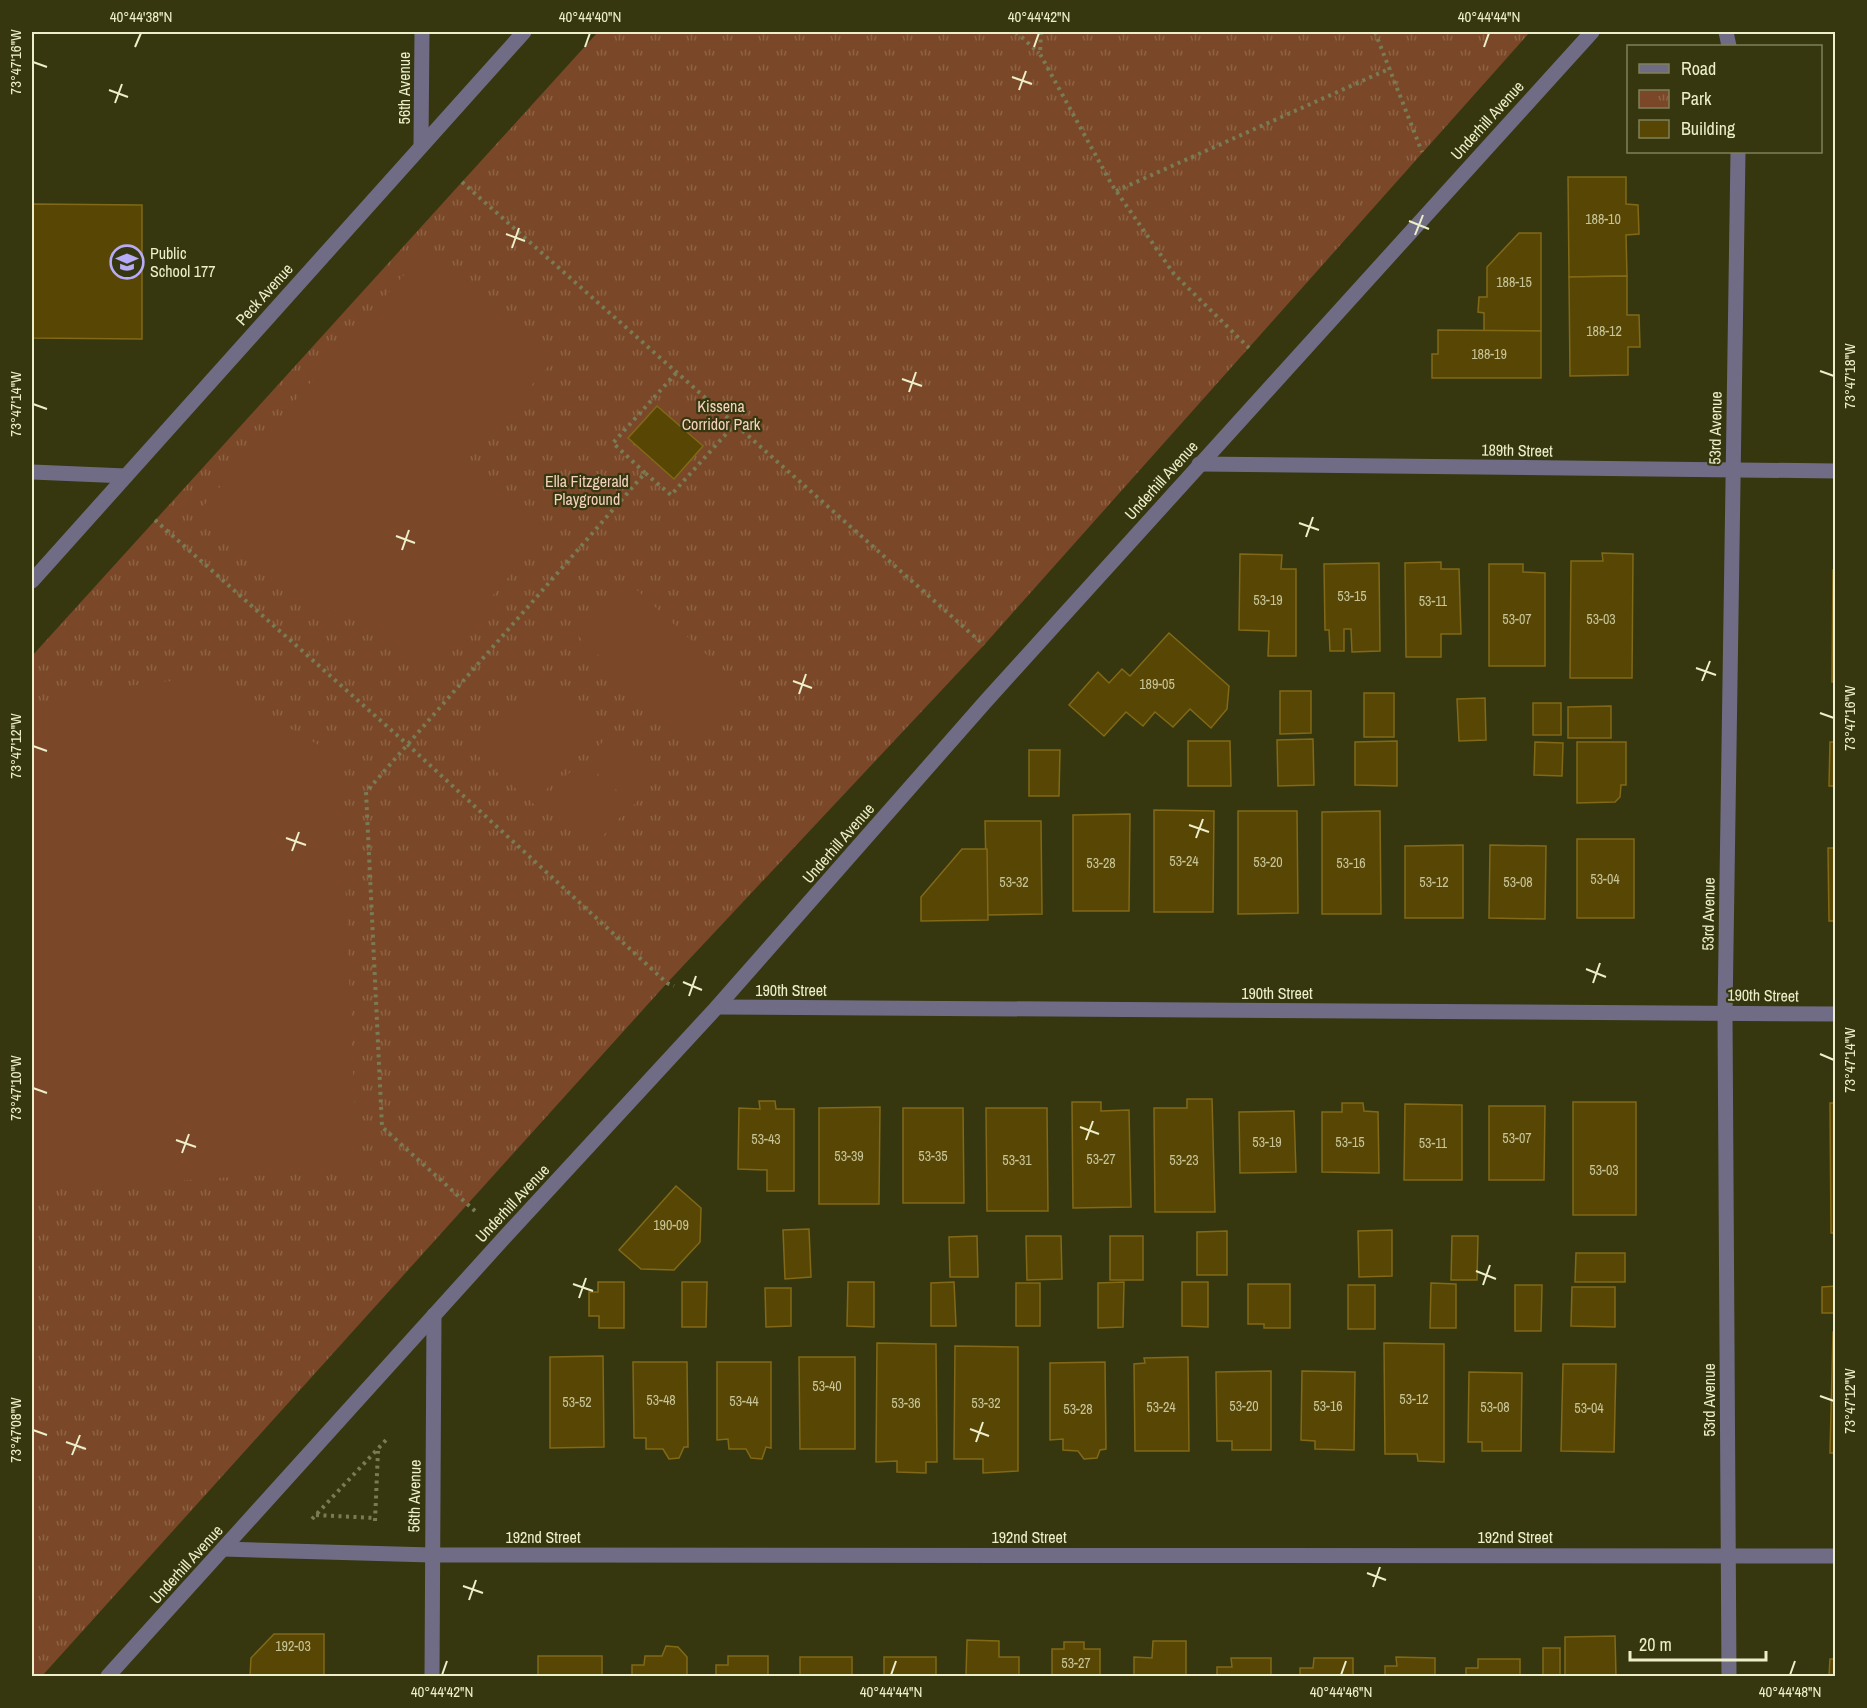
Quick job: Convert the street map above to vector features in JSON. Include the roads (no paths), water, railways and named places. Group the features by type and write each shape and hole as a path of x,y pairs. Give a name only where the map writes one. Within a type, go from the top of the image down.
{"street":[{"name":"56th Avenue","path":"421,144 422,32"},
{"name":"Peck Avenue","path":"32,581 421,144 524,32"},
{"name":"Underhill Avenue","path":"108,1677 434,1315 717,1007 1199,464 1592,32"},
{"name":"53rd Avenue","path":"1729,1677 1725,1013 1738,153"},
{"name":"189th Street","path":"1199,464 1836,471"},
{"path":"32,471 126,476"},
{"name":"190th Street","path":"717,1007 1836,1014"},
{"name":"56th Avenue","path":"432,1677 434,1315"},
{"name":"192nd Street","path":"223,1549 431,1555 1836,1556"}],"place":[{"name":"Public School 177","path":"127,262"}],"park label":[{"name":"Kissena Corridor Park","path":"721,415"},
{"name":"Ella Fitzgerald Playground","path":"587,490"}]}
